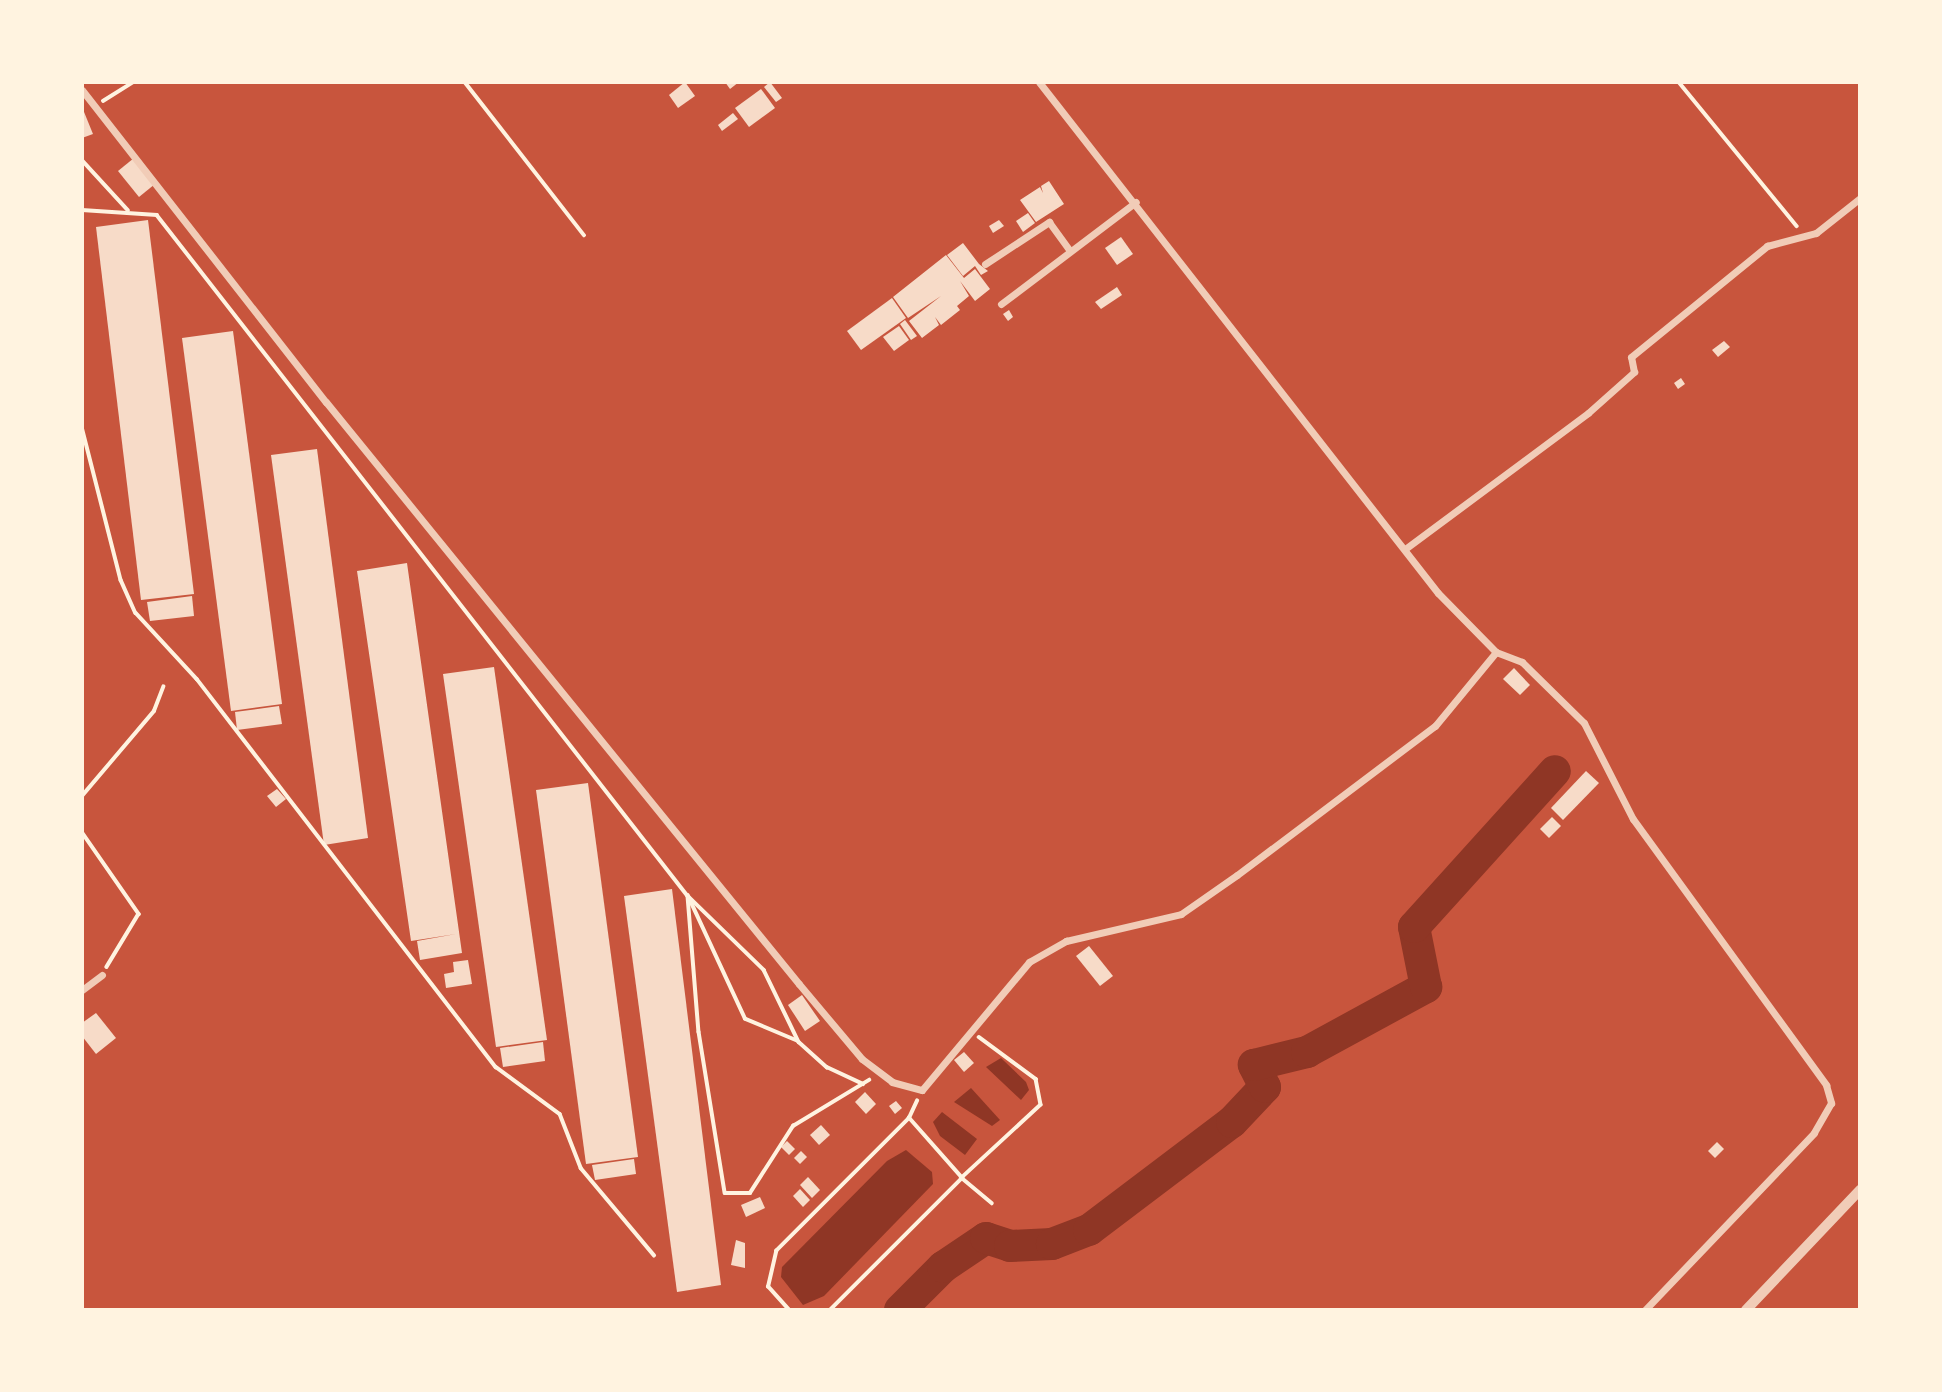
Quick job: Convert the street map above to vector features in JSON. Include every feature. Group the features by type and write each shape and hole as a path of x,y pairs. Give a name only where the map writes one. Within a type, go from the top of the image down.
{"street":[{"path":"1039,82 1136,202 1405,549 1496,652 1522,662 1584,723 1633,819 1752,976 1819,1074 1831,1103 1814,1133 1645,1310"},
{"path":"82,90 435,537 799,984 880,1074 922,1090 969,1031 1030,962 1054,948 1181,914 1435,726 1496,652"},
{"path":"1405,549 1587,413 1634,373 1630,357 1767,246 1816,233 1860,198"},
{"path":"1001,304 1136,202"},
{"path":"985,264 1048,222 1069,250"},
{"path":"82,990 102,975"},
{"path":"1746,1310 1860,1190"}],"path":[{"path":"95,106 134,82"},
{"path":"465,82 584,235"},
{"path":"1679,82 1788,222 1816,233"},
{"path":"82,160 128,210"},
{"path":"82,210 128,210 157,215 688,896 764,970 799,1042"},
{"path":"82,427 121,580 136,613 197,679 496,1068 560,1114 581,1168 654,1255"},
{"path":"82,796 154,710 163,687"},
{"path":"82,832 139,914 102,975"},
{"path":"688,896 699,1032 725,1193 750,1193 793,1126 880,1074"},
{"path":"688,896 745,1019 799,1042 827,1067 863,1084"},
{"path":"830,1310 962,1178 1041,1105 1036,1079 969,1031"},
{"path":"789,1310 768,1287 776,1251 909,1118 922,1090"},
{"path":"909,1118 962,1178 992,1203"}],"shaded area":[{"path":"1001,1058 1026,1082 1029,1090 1021,1100 986,1067"},
{"path":"971,1088 1000,1120 992,1126 954,1102"},
{"path":"942,1112 977,1139 965,1155 940,1136 933,1122"},
{"path":"906,1150 932,1172 933,1184 824,1296 803,1305 781,1277 782,1267 887,1161"}],"building":[{"path":"685,82 695,96 678,108 669,95"},
{"path":"725,82 739,82 730,89"},
{"path":"770,82 782,98 776,102 764,87"},
{"path":"761,89 775,108 749,127 735,108"},
{"path":"82,107 93,134 82,138"},
{"path":"733,113 738,119 722,131 718,125"},
{"path":"134,158 155,184 139,197 118,171"},
{"path":"1049,181 1064,204 1036,222 1020,200 1040,187 1043,193 1041,186"},
{"path":"1028,213 1035,223 1023,232 1016,221"},
{"path":"148,220 194,594 141,600 96,227"},
{"path":"999,220 1004,226 993,233 989,226"},
{"path":"1121,237 1133,254 1117,265 1105,248"},
{"path":"963,243 988,271 981,275 975,266 963,276 947,255"},
{"path":"946,255 964,278 975,269 990,289 975,301 960,281 969,296 957,306 960,310 941,325 935,317 939,325 922,338 909,321 941,296 908,318 893,297"},
{"path":"1117,287 1122,295 1101,309 1095,302"},
{"path":"892,298 906,318 861,350 847,331"},
{"path":"1009,310 1013,317 1008,321 1003,314"},
{"path":"905,320 917,336 911,340 900,324"},
{"path":"899,326 909,340 894,351 883,337"},
{"path":"233,331 282,704 231,711 182,338"},
{"path":"1724,341 1730,347 1718,357 1712,350"},
{"path":"1681,378 1685,384 1678,389 1674,383"},
{"path":"317,449 368,838 324,845 271,455"},
{"path":"407,563 462,953 420,960 417,941 456,934 411,941 357,571"},
{"path":"192,596 194,616 150,621 147,602"},
{"path":"494,667 547,1040 496,1047 443,674"},
{"path":"1514,668 1530,685 1520,695 1503,679"},
{"path":"279,706 282,724 237,730 235,712"},
{"path":"1586,771 1599,783 1563,820 1551,808"},
{"path":"588,783 638,1157 586,1164 536,790"},
{"path":"277,789 286,799 276,807 267,796"},
{"path":"1552,817 1561,826 1549,838 1540,829"},
{"path":"672,889 721,1285 677,1292 624,896"},
{"path":"1089,946 1113,976 1100,986 1076,956"},
{"path":"468,960 472,984 446,988 444,974 454,972 453,962"},
{"path":"802,995 820,1021 805,1031 788,1005"},
{"path":"96,1013 116,1038 96,1054 82,1036 82,1023"},
{"path":"543,1042 545,1061 503,1067 500,1048"},
{"path":"964,1052 974,1063 964,1072 954,1060"},
{"path":"865,1092 876,1104 866,1114 855,1102"},
{"path":"896,1101 902,1108 895,1114 889,1106"},
{"path":"821,1125 830,1135 819,1145 810,1135"},
{"path":"787,1141 795,1149 789,1155 781,1147"},
{"path":"1717,1142 1724,1149 1715,1158 1708,1151"},
{"path":"801,1151 807,1157 800,1164 794,1158"},
{"path":"634,1159 636,1174 595,1180 592,1165"},
{"path":"808,1177 820,1190 812,1198 800,1185"},
{"path":"800,1189 810,1200 803,1207 793,1196"},
{"path":"760,1197 765,1208 746,1217 741,1205"},
{"path":"736,1240 745,1243 745,1268 731,1265"}],"waterway":[{"path":"900,1310 943,1267 986,1238 1010,1246 1052,1244 1089,1230 1232,1122 1265,1087 1254,1065 1307,1052 1426,987 1414,927 1555,771"}]}
